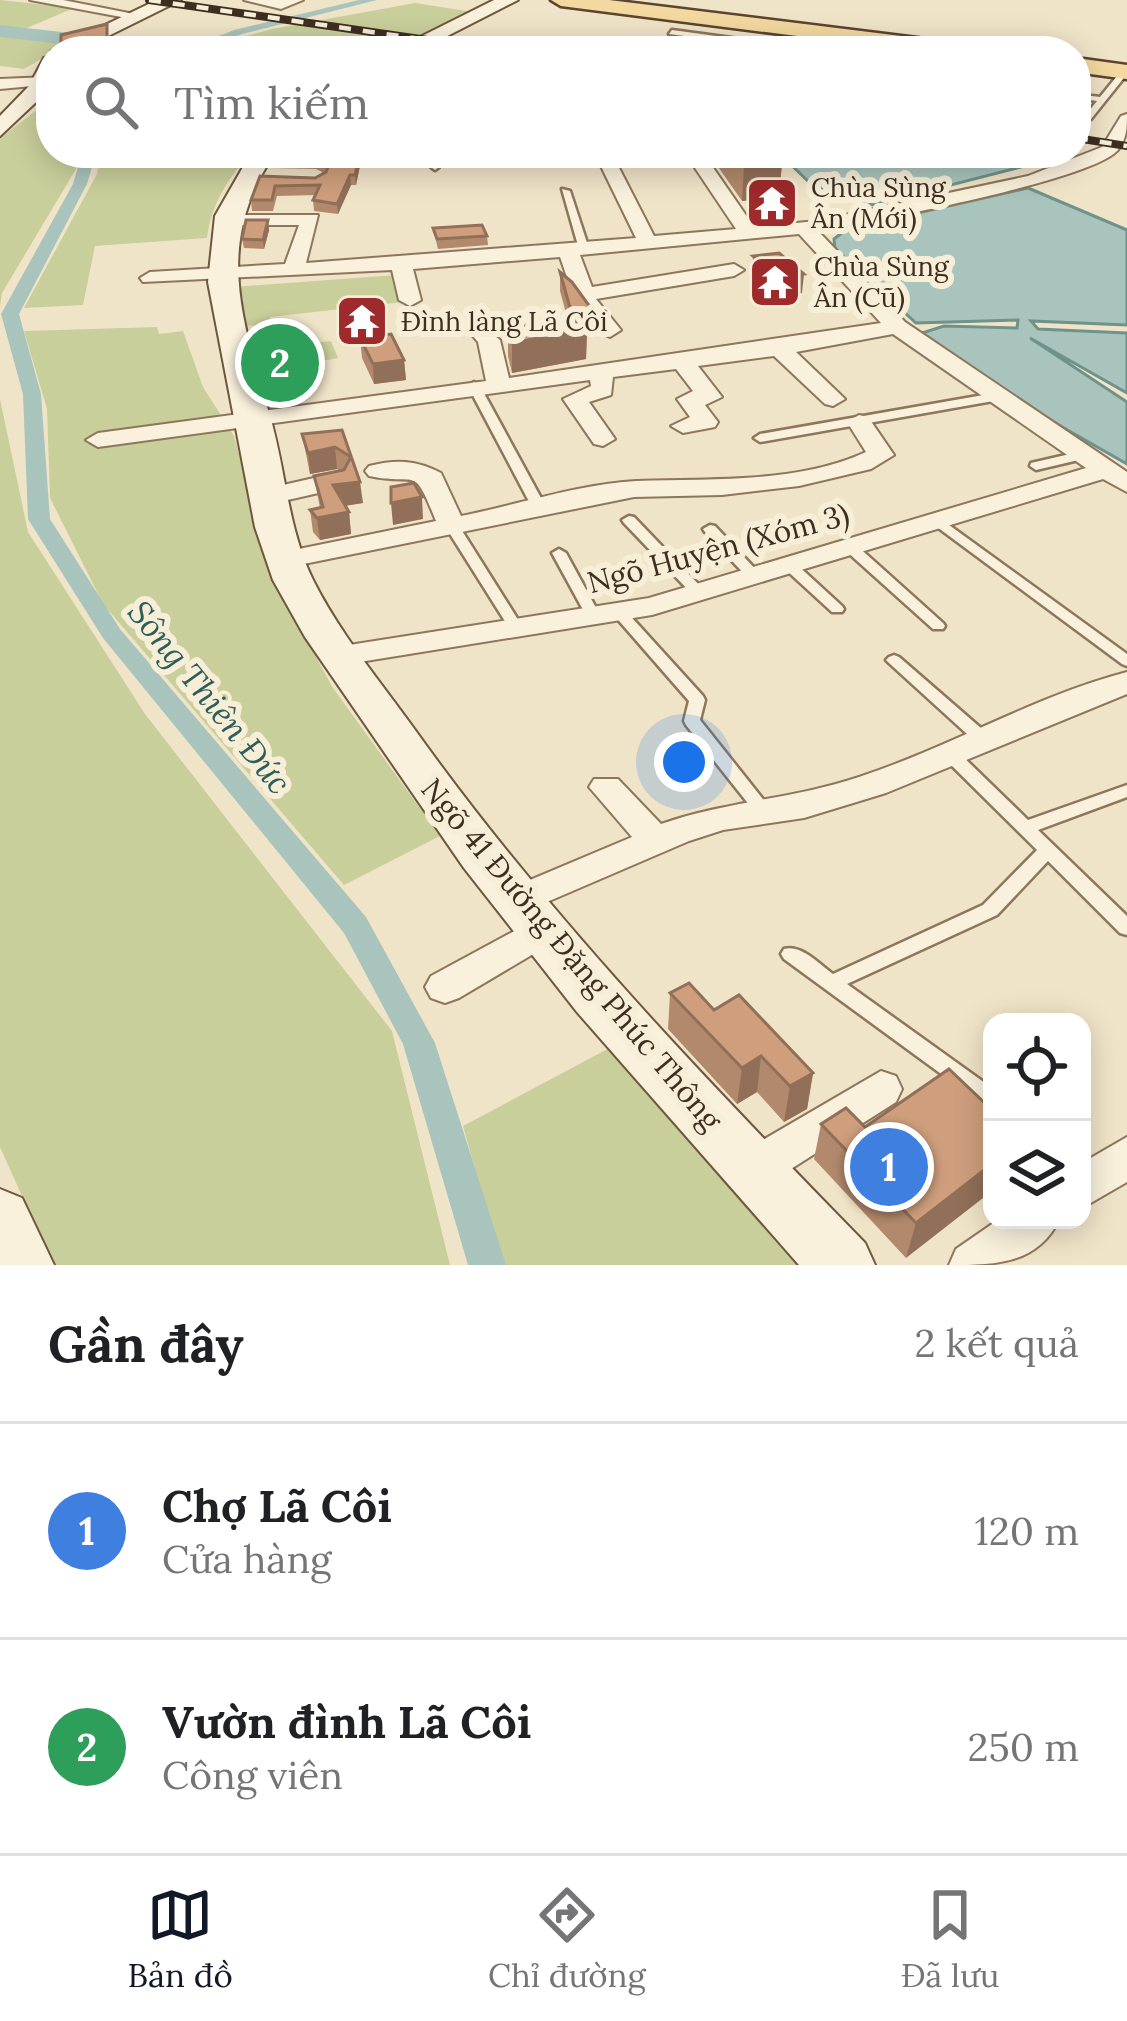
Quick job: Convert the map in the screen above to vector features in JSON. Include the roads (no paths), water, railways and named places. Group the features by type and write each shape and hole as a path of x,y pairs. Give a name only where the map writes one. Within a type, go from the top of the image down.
{"main road":[{"path":"561,0 614,3 818,36"},
{"path":"1091,67 1126,72"}],"street":[{"path":"37,0 132,15"},
{"path":"90,36 172,0"},
{"path":"251,0 288,3"},
{"path":"433,36 508,0"},
{"path":"0,84 36,74"},
{"path":"0,129 36,85"},
{"path":"1091,157 1109,150 1127,119"},
{"path":"610,168 648,243"},
{"path":"704,168 748,234"},
{"path":"150,278 401,263 804,229 1033,180 1063,168"},
{"path":"258,173 311,219 294,268"},
{"name":"Ngõ 41 Đường Đặng Phúc Thông","path":"258,173 219,271 228,340 254,420 284,560 340,655 464,834 753,1169 842,1265"},
{"path":"804,229 896,327 1106,470"},
{"path":"588,294 734,270 691,238"},
{"path":"576,249 588,294 610,330"},
{"path":"401,263 410,300"},
{"path":"98,440 778,348 896,327"},
{"path":"477,328 489,340 486,384"},
{"path":"778,348 833,399"},
{"path":"682,361 710,397 689,400 706,422 683,426"},
{"path":"601,370 603,390 575,399 603,439"},
{"path":"284,560 634,489 671,494 810,475 875,460 879,446 859,422"},
{"path":"378,471 412,468 432,478 452,526"},
{"name":"Ngõ Huyện (Xóm 3)","path":"340,655 607,615 1106,470"},
{"path":"270,496 336,481"},
{"path":"445,987 531,915 656,841 722,818 874,785 1127,682"},
{"path":"606,787 656,841"},
{"path":"753,1169 881,1089"},
{"path":"0,1219 21,1265"},
{"path":"972,1265 1023,1229"}],"lane":[{"path":"667,36 694,16"},
{"path":"788,36 796,29"},
{"path":"672,32 696,36"},
{"path":"1091,114 1126,72"},
{"path":"1091,98 1102,100"},
{"path":"566,191 576,249"},
{"path":"486,384 539,508"},
{"path":"760,439 995,397"},
{"path":"1036,466 1106,470"},
{"path":"629,520 698,592"},
{"path":"938,520 1127,661"},
{"path":"452,526 515,626"},
{"path":"710,530 754,576"},
{"path":"850,547 938,626"},
{"path":"559,554 607,615 697,700 692,721 764,812"},
{"path":"789,565 837,609"},
{"path":"894,660 984,740"},
{"path":"950,754 1127,928"},
{"path":"1026,828 1127,791"},
{"path":"831,983 990,910 1048,850"},
{"path":"791,954 983,1093"}],"water":[{"path":"794,168 1017,168 873,205 814,187"},
{"path":"1028,188 1127,230 1127,325 1031,321 1038,329 1127,333 1127,393 1030,338 1127,402 1127,464 1036,412 922,333 944,326 1017,328 1018,320 916,323 835,249 834,239 847,229"}],"waterway":[{"name":"Sông Thiên Đức","path":"227,36 372,0"},
{"path":"0,31 44,36"},
{"name":"Sông Thiên Đức","path":"85,168 10,314 32,394 39,519 111,633 355,925 419,1043 487,1265"}],"railway":[{"path":"149,0 400,36"},
{"path":"1091,140 1127,146"}],"place":[{"name":"Chùa Sùng Ân (Mới)","path":"772,203"},
{"name":"Chùa Sùng Ân (Cũ)","path":"775,282"},
{"name":"Đình làng Lã Côi","path":"362,321"},
{"name":"Vườn đình Lã Côi","path":"280,363"},
{"name":"Chợ Lã Côi","path":"889,1167"}]}
